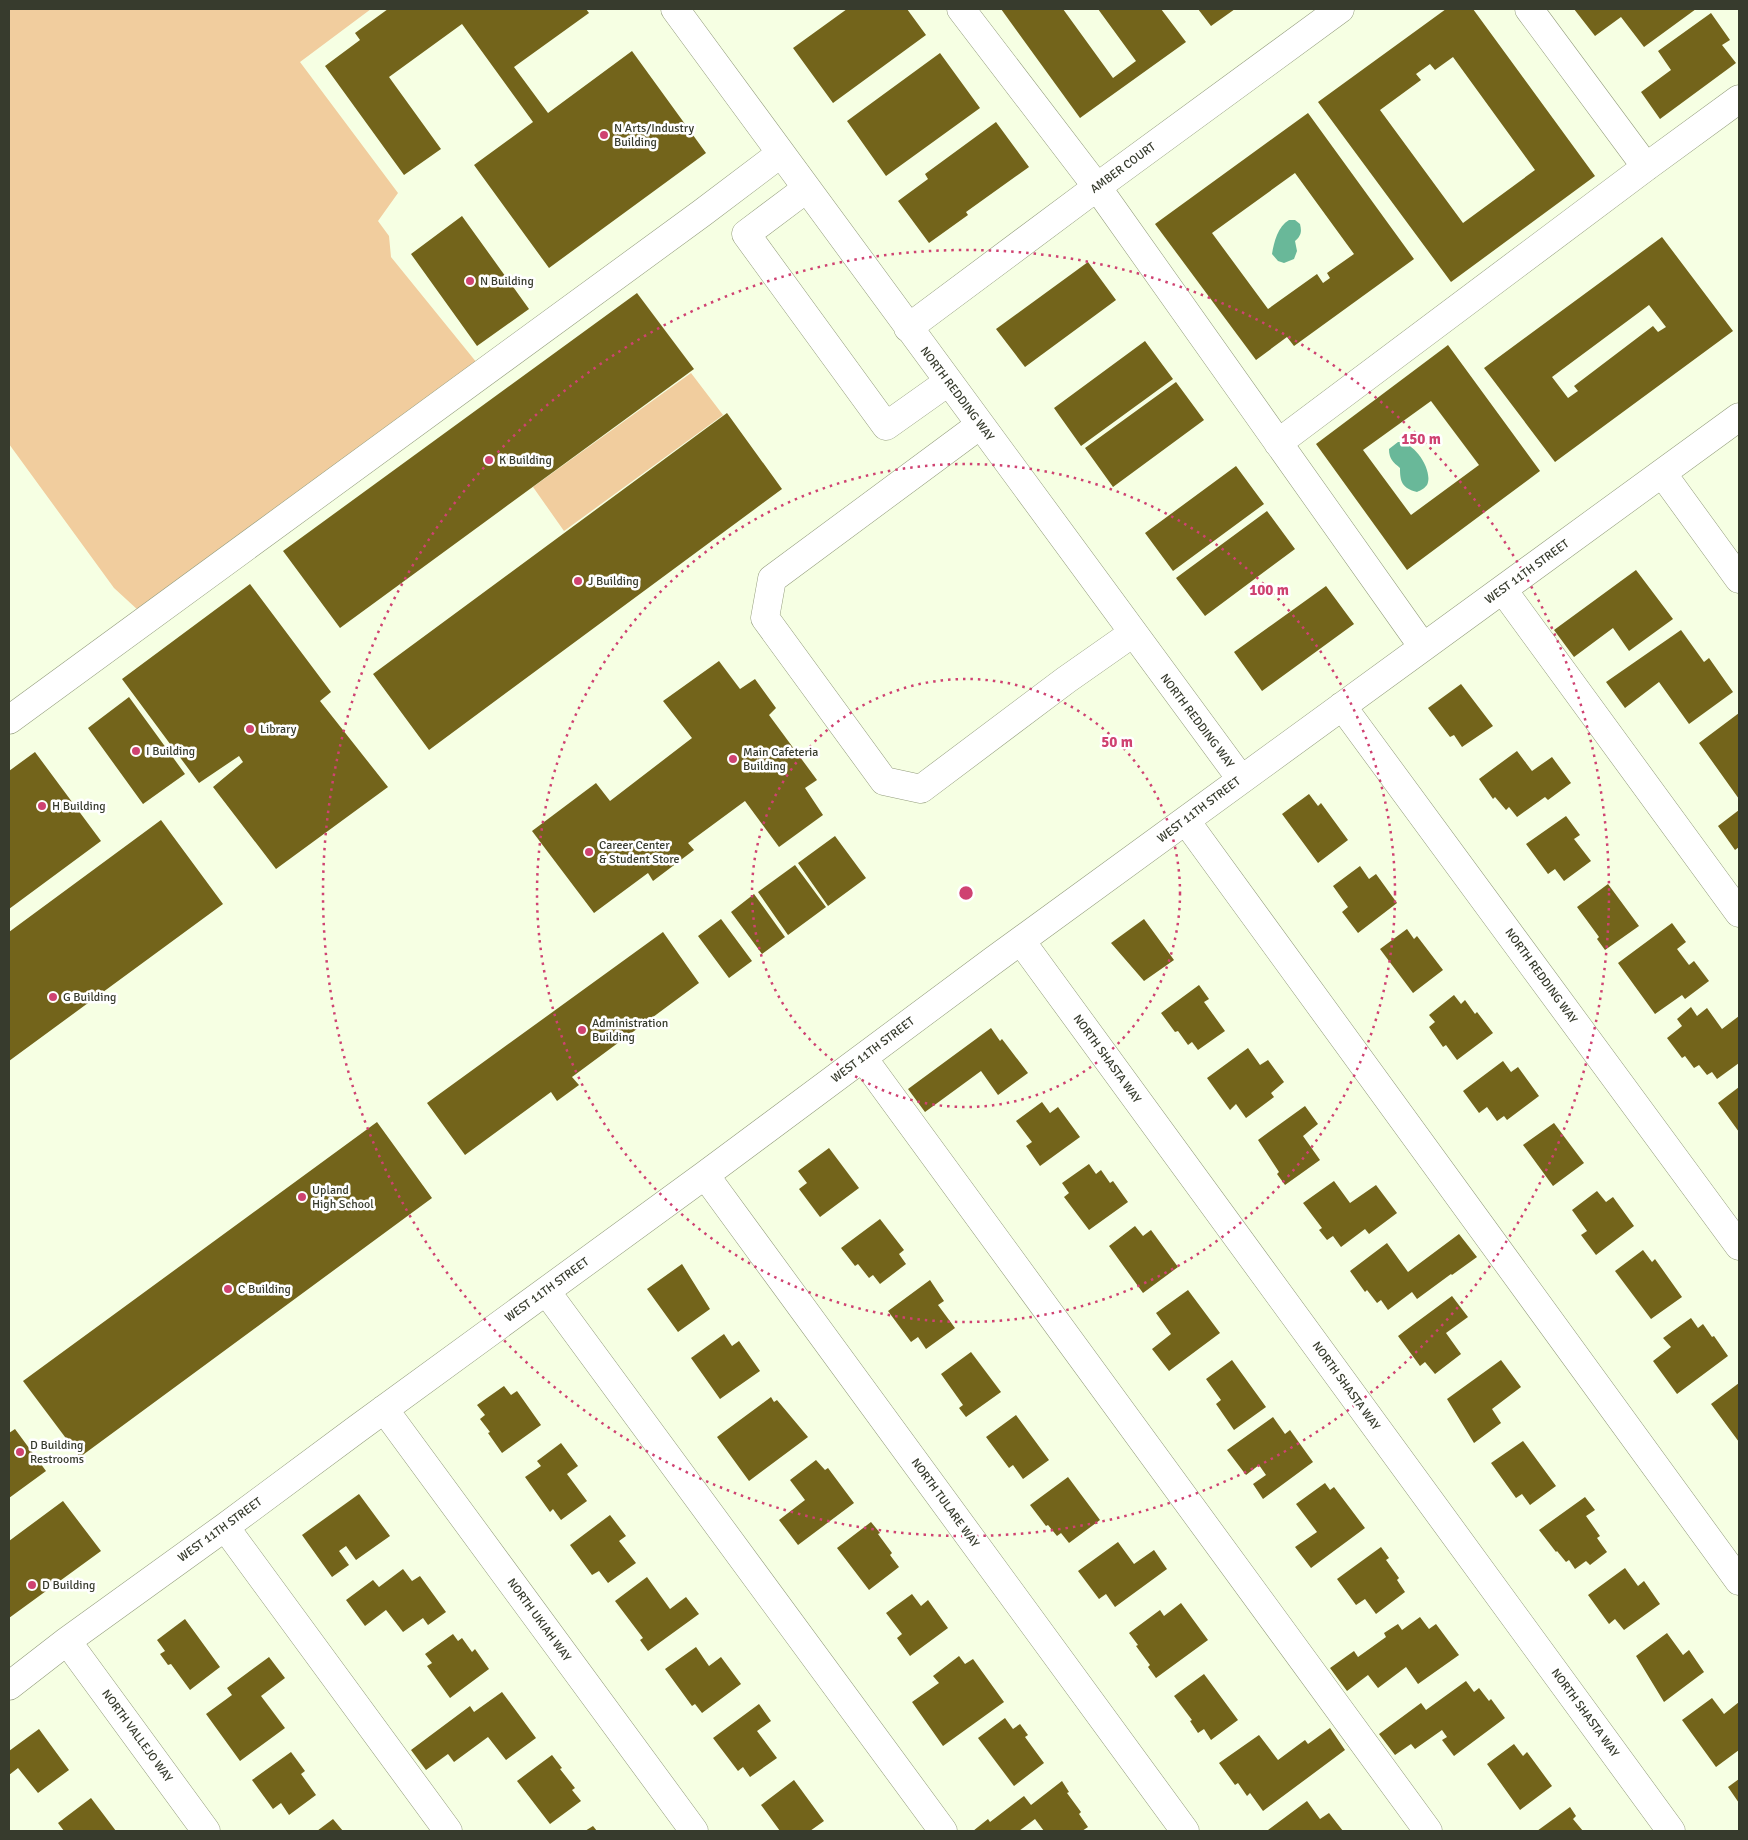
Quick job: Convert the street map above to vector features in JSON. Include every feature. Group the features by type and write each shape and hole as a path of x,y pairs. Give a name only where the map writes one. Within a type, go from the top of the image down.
{"street":[{"name":"NORTH REDDING WAY","path":"675,9 1241,779"},
{"path":"961,9 1097,187 1423,647"},
{"name":"AMBER COURT","path":"908,328 1340,9"},
{"path":"1530,9 1646,167"},
{"path":"1278,442 1739,99"},
{"path":"9,720 780,154"},
{"path":"806,189 746,234 886,426 948,382"},
{"name":"WEST 11TH STREET","path":"9,1686 67,1641 705,1175 1241,779 1739,417"},
{"path":"980,425 772,579 765,618 867,758 884,781 921,790 1066,680 1133,633"},
{"path":"1662,473 1739,579"},
{"path":"1503,590 1739,913"},
{"name":"NORTH REDDING WAY","path":"1342,706 1739,1246"},
{"path":"1186,821 1739,1581"},
{"name":"NORTH SHASTA WAY","path":"1021,941 1671,1831"},
{"path":"863,1058 1428,1831"},
{"name":"NORTH TULARE WAY","path":"705,1175 1185,1831"},
{"path":"546,1290 943,1831"},
{"name":"NORTH UKIAH WAY","path":"384,1408 694,1831"},
{"path":"225,1527 448,1831"},
{"name":"NORTH VALLEJO WAY","path":"67,1641 206,1831"}],"shaded area":[{"path":"9,9 371,9 300,62 398,193 378,221 389,236 391,257 477,363 139,611 114,588 9,444"},
{"path":"1289,220 1295,220 1300,224 1301,232 1295,241 1297,251 1294,259 1284,263 1278,261 1272,254 1279,230"},
{"path":"691,373 723,415 564,531 533,487"},
{"path":"1398,442 1410,446 1416,451 1428,472 1427,485 1417,492 1408,489 1403,484 1400,468 1391,458 1389,449"}],"building":[{"name":"N Arts/Industry Building","path":"388,9 586,9 589,13 514,67 548,113 632,51 706,153 549,268 474,165 533,122 462,24 389,77 441,149 404,175 325,66 360,40 355,33"},
{"path":"847,9 907,9 926,35 833,103 793,48"},
{"path":"1001,9 1063,9 1113,78 1136,61 1098,9 1161,9 1186,42 1080,118"},
{"path":"1198,9 1235,9 1211,26"},
{"path":"1446,9 1473,9 1595,176 1451,282 1318,102","holes":["1453,57 1535,170 1463,223 1380,110 1421,80 1416,74 1430,64 1435,70"]},
{"path":"1574,9 1696,9 1644,47 1621,17 1595,36"},
{"path":"1711,13 1730,40 1722,45 1736,63 1660,119 1641,92 1671,70 1658,51"},
{"path":"940,53 980,108 886,176 847,121"},
{"path":"1308,113 1414,259 1294,346 1287,337 1256,360 1155,224","holes":["1295,173 1354,254 1327,273 1330,278 1323,283 1317,274 1268,309 1212,233"]},
{"path":"996,122 1029,167 966,212 968,215 929,243 898,201 928,179 925,174"},
{"name":"N Building","path":"462,216 529,309 477,346 411,254"},
{"path":"1662,237 1733,331 1555,462 1484,368","holes":["1649,305 1666,327 1658,332 1653,326 1574,386 1578,391 1568,398 1552,377"]},
{"path":"1088,262 1116,300 1025,367 996,329"},
{"name":"K Building","path":"637,293 694,369 340,628 283,551"},
{"path":"1145,341 1173,379 1081,446 1054,408"},
{"path":"1448,345 1540,471 1407,570 1316,444","holes":["1431,401 1479,465 1411,515 1363,450"]},
{"path":"1176,382 1204,420 1113,487 1085,448"},
{"name":"J Building","path":"727,413 782,489 429,750 373,674"},
{"path":"1236,466 1264,504 1173,571 1145,533"},
{"path":"1267,511 1295,549 1205,616 1176,578"},
{"path":"1636,570 1673,619 1629,651 1613,628 1574,657 1554,630"},
{"name":"Library","path":"250,584 331,692 320,701 388,787 276,869 213,787 243,762 239,756 199,783 122,679"},
{"path":"1326,586 1354,624 1262,691 1234,652"},
{"path":"1681,630 1704,662 1709,658 1733,692 1689,724 1659,682 1625,708 1606,682"},
{"name":"Main Cafeteria Building","path":"719,661 740,689 755,679 776,708 769,715 817,780 805,788 823,815 779,847 745,801 688,843 694,850 653,881 648,873 594,913 532,831 596,783 610,801 692,738 663,701"},
{"path":"1461,684 1493,726 1462,747 1454,735 1450,737 1428,708"},
{"name":"I Building","path":"129,697 185,774 143,804 88,728"},
{"path":"1739,713 1739,799 1699,743"},
{"path":"1517,751 1532,771 1552,757 1571,783 1548,800 1545,797 1517,817 1509,807 1506,810 1495,797 1493,799 1479,779"},
{"name":"H Building","path":"35,752 101,841 9,909 9,771"},
{"path":"1309,794 1318,806 1321,803 1348,840 1318,863 1282,814"},
{"path":"1739,810 1739,847 1735,850 1718,826"},
{"path":"1566,816 1580,835 1574,839 1591,861 1564,881 1555,869 1548,874 1526,844"},
{"name":"G Building","path":"161,820 223,904 9,1061 9,932"},
{"path":"835,836 866,878 828,906 798,863"},
{"path":"795,865 826,907 788,935 758,892"},
{"path":"1360,866 1369,879 1376,874 1397,903 1358,933 1342,912 1348,907 1333,886"},
{"path":"1608,884 1639,926 1605,950 1597,939 1599,937 1577,907"},
{"path":"754,894 785,937 762,954 731,912"},
{"path":"721,919 752,961 729,978 698,936"},
{"path":"1144,919 1174,960 1144,981 1111,943"},
{"path":"1672,923 1686,942 1677,949 1689,965 1694,961 1709,981 1685,999 1682,995 1655,1014 1618,963"},
{"path":"1407,929 1414,939 1417,936 1443,970 1413,993 1380,949"},
{"name":"Administration Building","path":"663,932 699,983 572,1077 579,1085 557,1101 551,1092 465,1155 427,1103"},
{"path":"1199,985 1209,999 1204,1002 1225,1031 1198,1050 1192,1042 1188,1045 1178,1031 1175,1032 1161,1013"},
{"path":"1454,995 1461,1004 1465,1000 1493,1033 1457,1060 1446,1045 1443,1047 1429,1027 1435,1022 1429,1015"},
{"path":"1691,1007 1697,1016 1707,1008 1722,1029 1739,1016 1739,1063 1717,1079 1712,1072 1707,1075 1699,1065 1694,1068 1685,1056 1682,1058 1667,1038 1682,1026 1677,1019"},
{"path":"991,1028 1000,1041 1002,1039 1028,1073 998,1095 981,1071 925,1112 908,1089"},
{"path":"1248,1048 1260,1065 1268,1060 1284,1082 1271,1093 1274,1097 1246,1118 1236,1104 1230,1110 1207,1078"},
{"path":"1503,1061 1511,1072 1518,1067 1539,1096 1507,1120 1504,1116 1497,1121 1487,1107 1479,1113 1463,1091"},
{"path":"1739,1087 1739,1132 1718,1103"},
{"path":"1042,1102 1050,1113 1058,1107 1080,1137 1040,1166 1026,1146 1032,1142 1016,1121"},
{"path":"1305,1106 1318,1124 1303,1136 1320,1160 1285,1185 1277,1174 1279,1172 1258,1140"},
{"name":"C Building","path":"377,1122 432,1198 80,1457 23,1381"},
{"path":"1554,1123 1584,1163 1553,1186 1523,1145"},
{"path":"829,1148 859,1188 820,1217 799,1189 807,1183 798,1171"},
{"path":"1089,1164 1096,1174 1101,1170 1110,1183 1113,1181 1128,1202 1089,1230 1064,1197 1069,1193 1062,1183"},
{"path":"1334,1181 1350,1203 1376,1185 1397,1213 1369,1234 1365,1229 1341,1247 1333,1236 1327,1240 1319,1230 1322,1228 1303,1203"},
{"path":"1597,1191 1606,1202 1613,1197 1634,1226 1596,1255 1581,1235 1587,1231 1572,1210"},
{"path":"880,1219 904,1250 899,1254 906,1264 880,1284 873,1275 869,1278 858,1264 855,1266 841,1248"},
{"path":"1135,1226 1143,1236 1151,1230 1178,1267 1143,1293 1109,1246"},
{"path":"1459,1234 1477,1257 1417,1299 1412,1292 1388,1310 1381,1300 1377,1303 1367,1290 1365,1292 1350,1271 1387,1243 1408,1272"},
{"path":"1643,1250 1652,1262 1655,1259 1682,1297 1651,1319 1615,1271"},
{"path":"682,1264 710,1309 678,1332 647,1289"},
{"path":"930,1280 944,1301 938,1305 955,1328 926,1349 918,1337 911,1342 888,1311"},
{"path":"1188,1290 1220,1333 1169,1371 1152,1349 1171,1334 1156,1313"},
{"path":"1452,1296 1468,1317 1446,1333 1461,1354 1435,1374 1425,1362 1420,1366 1398,1336"},
{"path":"1691,1318 1698,1328 1703,1324 1728,1356 1677,1394 1653,1361 1671,1347 1663,1338"},
{"path":"724,1334 732,1346 739,1341 760,1371 720,1399 691,1358"},
{"path":"971,1352 1001,1392 966,1417 959,1408 963,1405 941,1374"},
{"path":"1232,1360 1266,1407 1234,1430 1216,1404 1221,1400 1206,1379"},
{"path":"1501,1360 1521,1387 1492,1409 1501,1423 1474,1443 1447,1399"},
{"path":"1739,1383 1739,1442 1711,1404"},
{"path":"504,1386 511,1395 517,1391 541,1425 502,1453 480,1419 485,1415 477,1405"},
{"path":"771,1397 774,1402 777,1400 808,1437 749,1481 717,1437"},
{"path":"1016,1415 1049,1460 1023,1479 1013,1465 1009,1468 986,1437"},
{"path":"1273,1417 1285,1434 1290,1430 1313,1462 1263,1499 1253,1484 1266,1475 1259,1465 1246,1475 1227,1450"},
{"name":"D Building Restrooms","path":"15,1429 46,1471 9,1498 9,1433"},
{"path":"1523,1441 1556,1486 1530,1505 1522,1494 1516,1498 1491,1463"},
{"path":"561,1443 578,1466 567,1474 587,1501 561,1520 553,1509 550,1512 525,1477 541,1466 537,1461"},
{"path":"816,1460 825,1470 828,1468 854,1503 798,1545 779,1520 805,1500 790,1480"},
{"path":"1068,1477 1100,1520 1069,1543 1061,1533 1057,1536 1048,1525 1046,1526 1030,1505"},
{"path":"1325,1483 1330,1490 1334,1487 1365,1528 1311,1568 1295,1547 1317,1532 1296,1504"},
{"path":"359,1494 390,1536 356,1560 346,1546 339,1551 349,1565 332,1577 302,1535"},
{"path":"1585,1497 1595,1510 1586,1516 1600,1536 1597,1538 1607,1552 1590,1565 1586,1561 1575,1569 1569,1560 1566,1562 1556,1552 1539,1530"},
{"name":"D Building","path":"63,1501 101,1551 9,1618 9,1541"},
{"path":"610,1515 626,1536 619,1541 636,1563 608,1583 599,1571 592,1575 570,1545"},
{"path":"871,1522 880,1533 878,1534 892,1553 890,1555 899,1567 869,1590 837,1548"},
{"path":"1118,1542 1134,1564 1154,1550 1167,1569 1115,1607 1106,1594 1099,1599 1078,1571"},
{"path":"1381,1547 1389,1558 1386,1560 1399,1578 1397,1580 1405,1592 1376,1614 1365,1599 1356,1605 1337,1579"},
{"path":"1625,1568 1638,1586 1644,1581 1660,1604 1624,1630 1615,1619 1609,1624 1588,1595"},
{"path":"403,1569 412,1581 420,1576 446,1612 428,1625 423,1618 403,1632 386,1610 365,1626 346,1600 373,1580 379,1587"},
{"path":"647,1577 670,1609 686,1597 699,1614 648,1651 640,1640 643,1638 615,1601"},
{"path":"912,1594 921,1606 928,1600 948,1628 910,1656 897,1638 902,1634 886,1613"},
{"path":"1181,1603 1208,1640 1156,1678 1148,1667 1150,1665 1136,1646 1138,1645 1129,1633 1160,1610 1164,1616"},
{"path":"1420,1617 1429,1629 1436,1624 1459,1655 1418,1684 1406,1667 1378,1688 1368,1675 1347,1691 1330,1668 1354,1651 1358,1657 1386,1637 1384,1633 1398,1624 1402,1630"},
{"path":"185,1619 220,1667 190,1690 171,1664 168,1665 160,1654 165,1651 157,1640"},
{"path":"1667,1633 1683,1655 1689,1650 1704,1672 1664,1702 1636,1656"},
{"path":"453,1634 458,1641 462,1638 472,1652 475,1649 489,1669 450,1698 427,1666 432,1663 425,1654"},
{"path":"696,1647 709,1666 721,1657 741,1684 702,1713 695,1704 692,1706 665,1669"},
{"path":"959,1656 965,1664 973,1659 1004,1702 943,1746 912,1702 939,1683 933,1676"},
{"path":"269,1657 285,1678 261,1696 285,1728 240,1761 206,1714 232,1695 227,1688"},
{"path":"1204,1674 1238,1720 1211,1740 1204,1729 1198,1733 1190,1721 1192,1720 1174,1696"},
{"path":"1466,1681 1474,1692 1479,1688 1489,1701 1491,1699 1505,1718 1454,1756 1442,1740 1447,1737 1442,1730 1415,1749 1411,1744 1395,1755 1379,1734 1421,1703 1426,1710"},
{"path":"502,1692 536,1738 506,1760 488,1737 454,1762 448,1754 426,1770 411,1750 470,1706 474,1712"},
{"path":"1712,1698 1724,1714 1739,1702 1739,1750 1716,1767 1682,1720"},
{"path":"759,1704 771,1721 757,1731 777,1758 750,1777 743,1767 738,1771 713,1738"},
{"path":"1005,1718 1013,1729 1020,1724 1028,1735 1025,1737 1044,1763 1014,1786 978,1738"},
{"path":"1330,1728 1345,1750 1263,1811 1250,1793 1247,1796 1238,1783 1235,1785 1219,1763 1259,1735 1278,1760 1305,1740 1308,1744"},
{"path":"39,1729 69,1770 38,1793 18,1768 9,1775 9,1751"},
{"path":"1514,1744 1523,1756 1527,1752 1552,1786 1520,1810 1487,1764"},
{"path":"291,1752 305,1771 301,1774 316,1795 289,1815 281,1803 273,1809 252,1780"},
{"path":"552,1755 575,1788 572,1790 581,1801 550,1824 517,1781"},
{"path":"1739,1779 1739,1803 1728,1787"},
{"path":"794,1780 824,1821 810,1831 780,1831 761,1805"},
{"path":"1062,1781 1069,1792 1067,1793 1081,1812 1079,1814 1088,1827 1082,1831 1044,1831 1035,1819 1019,1831 973,1831 988,1819 990,1822 1024,1796 1031,1805"},
{"path":"91,1798 116,1831 64,1831 58,1823"},
{"path":"1307,1801 1320,1819 1329,1813 1343,1831 1268,1830"},
{"path":"1570,1807 1576,1816 1573,1819 1583,1831 1537,1831"},
{"path":"333,1819 343,1831 317,1831"},
{"path":"593,1826 597,1831 585,1831"}],"place":[{"name":"N Arts/Industry Building","path":"604,135"},
{"name":"N Building","path":"470,281"},
{"name":"K Building","path":"489,460"},
{"name":"J Building","path":"578,581"},
{"name":"Library","path":"250,729"},
{"name":"I Building","path":"136,751"},
{"name":"Main Cafeteria Building","path":"733,759"},
{"name":"H Building","path":"42,806"},
{"name":"Career Center & Student Store","path":"589,852"},
{"name":"G Building","path":"53,997"},
{"name":"Administration Building","path":"582,1030"},
{"name":"Upland High School","path":"302,1197"},
{"name":"C Building","path":"228,1289"},
{"name":"D Building Restrooms","path":"20,1452"},
{"name":"D Building","path":"32,1585"}]}
